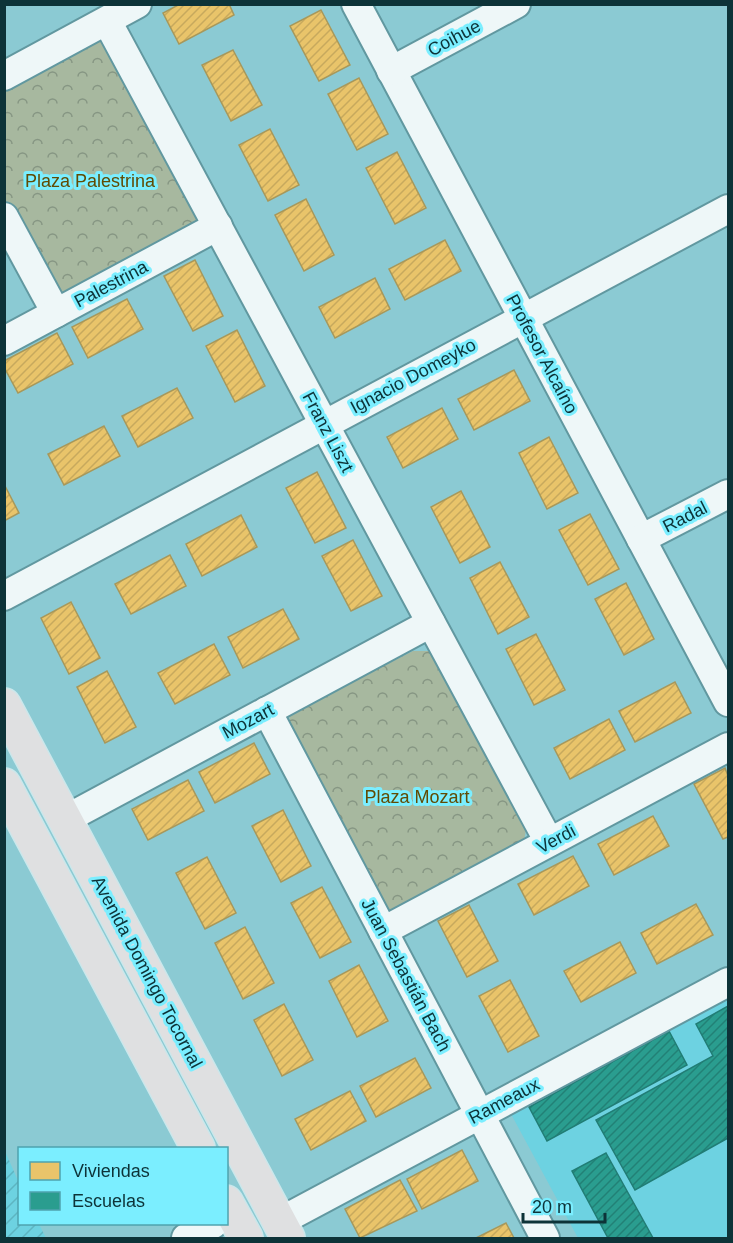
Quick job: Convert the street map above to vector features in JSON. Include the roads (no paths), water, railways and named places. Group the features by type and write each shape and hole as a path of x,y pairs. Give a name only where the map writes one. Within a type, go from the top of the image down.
{"main road":[{"name":"Avenida Domingo Tocornal","path":"4,705 284,1230"},
{"path":"4,785 197,1147"}],"street":[{"path":"4,76 137,4"},
{"name":"Profesor Alcaíno","path":"356,4 729,702"},
{"name":"Coihue","path":"391,71 516,4"},
{"name":"Franz Liszt","path":"108,21 549,842"},
{"name":"Ignacio Domeyko","path":"4,596 729,209"},
{"path":"4,218 56,313"},
{"name":"Palestrina","path":"4,340 218,226"},
{"name":"Radal","path":"641,539 729,494"},
{"name":"Mozart","path":"66,819 431,623"},
{"name":"Juan Sebastián Bach","path":"267,711 545,1239"},
{"name":"Verdi","path":"382,931 729,747"},
{"name":"Rameaux","path":"284,1230 480,1114 729,982"},
{"path":"186,1239 216,1225"}],"park label":[{"name":"Plaza Palestrina","path":"90,181"},
{"name":"Plaza Mozart","path":"417,797"}]}
